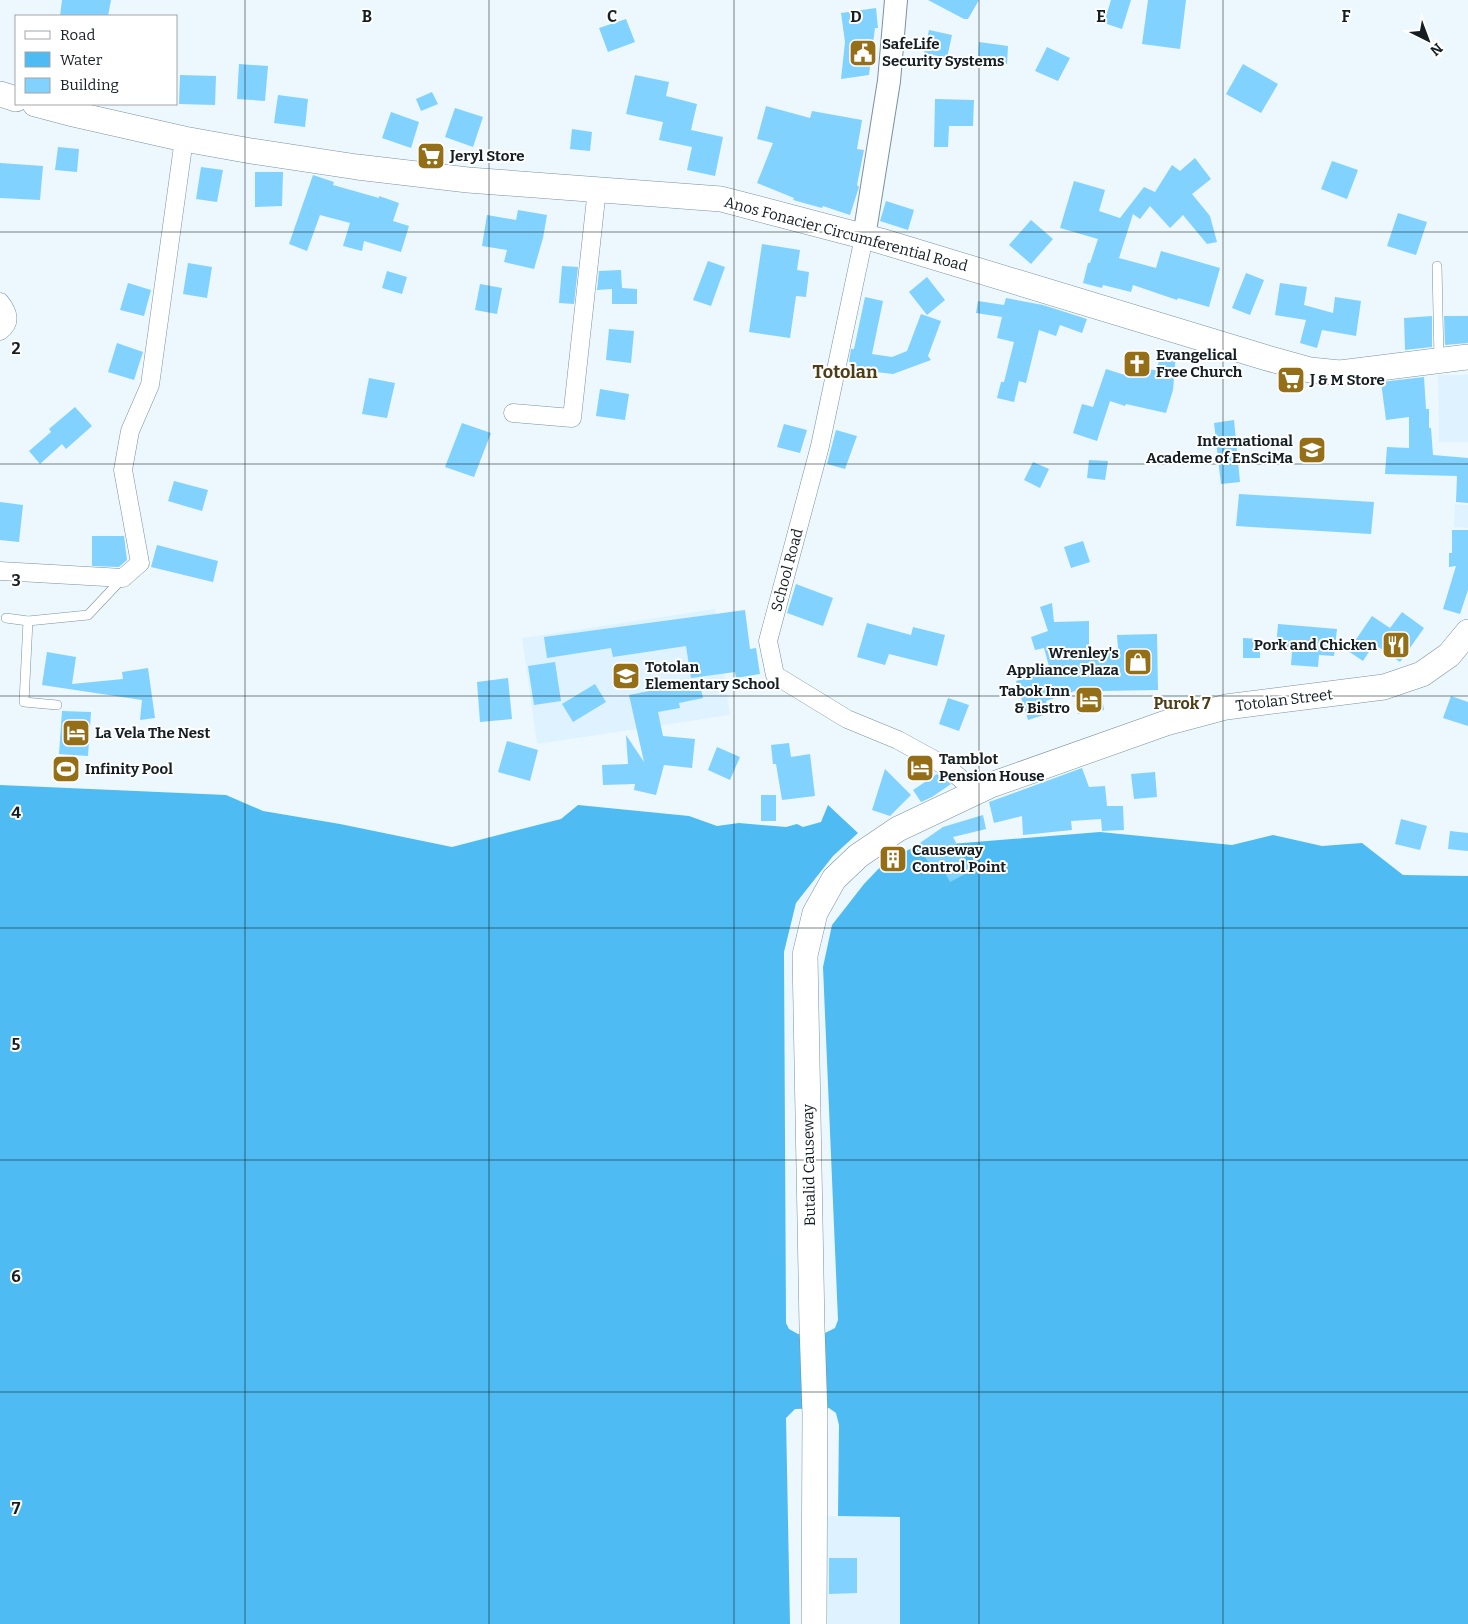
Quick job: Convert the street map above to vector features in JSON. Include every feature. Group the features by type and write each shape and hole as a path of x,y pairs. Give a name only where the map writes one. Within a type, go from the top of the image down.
{"main road":[{"path":"0,94 15,99"},
{"name":"Anos Fonacier Circumferential Road","path":"39,105 184,139 356,167 468,180 721,199 864,236 1258,356 1310,370 1340,373 1468,357"},
{"name":"Totolan Street","path":"976,792 991,784 1166,723 1226,707 1384,687 1422,674 1449,655 1468,632"},
{"name":"Butalid Causeway","path":"814,1624 814,1414 805,955 814,913 834,879 858,856 898,829 976,792"}],"street":[{"path":"864,236 889,81 896,0"},
{"path":"0,571 123,578 140,563 123,470 130,432 150,385 184,139"},
{"path":"513,413 572,418 597,189"},
{"name":"School Road","path":"864,236 820,446 768,641 776,675 847,719 898,740 947,766 976,792"},
{"path":"0,302 7,311 8,320 0,331"}],"lane":[{"path":"1438,266 1440,360"},
{"path":"6,618 28,621 88,615 123,578"},
{"path":"28,621 24,702 57,705"}],"shaded area":[{"path":"1438,375 1468,375 1468,442 1439,442"},
{"path":"1455,504 1468,505 1468,528 1454,527"},
{"name":"Totolan Elementary School","path":"715,609 730,715 537,744 522,638"},
{"path":"822,1517 900,1517 900,1624 823,1624"}],"water":[{"name":"Infinity Pool","path":"56,763 77,765 76,775 55,774"},
{"path":"0,785 226,795 263,811 340,824 452,847 561,819 578,805 689,816 717,826 739,823 786,827 797,824 803,827 821,822 828,805 858,833 833,856 796,903 784,952 786,1323 789,1329 798,1334 825,1333 835,1328 838,1320 823,967 832,925 864,884 885,862 914,847 1100,832 1232,845 1273,835 1322,846 1362,843 1403,875 1468,876 1468,1624 900,1624 900,1517 838,1516 839,1425 836,1413 829,1408 795,1409 786,1418 790,1624 0,1624"}],"building":[{"path":"62,0 111,0 108,15 60,15"},
{"path":"928,0 979,0 968,19 964,19"},
{"path":"1111,0 1131,0 1122,29 1104,23"},
{"path":"1148,0 1186,0 1180,49 1142,44"},
{"path":"876,8 878,28 875,28 869,75 841,79 845,42 841,13"},
{"path":"626,19 635,42 608,52 599,28"},
{"path":"929,30 952,35 947,58 924,53"},
{"path":"979,42 1008,46 1007,64 978,63"},
{"path":"1047,47 1070,58 1058,81 1035,71"},
{"path":"239,64 268,66 265,101 237,99"},
{"path":"1243,64 1278,84 1261,113 1226,94"},
{"path":"180,75 216,76 215,105 179,104"},
{"path":"635,75 669,82 666,96 697,104 691,130 723,137 715,176 687,170 692,147 659,140 663,122 626,114"},
{"path":"432,92 438,104 421,111 416,99"},
{"path":"278,95 308,99 305,127 274,123"},
{"path":"935,99 974,100 973,126 949,126 948,147 934,147"},
{"path":"766,106 810,118 812,111 862,120 857,149 864,150 857,185 859,187 850,215 823,206 822,208 793,200 794,198 757,183 773,143 757,139"},
{"path":"455,108 483,117 473,147 445,137"},
{"path":"391,112 419,122 411,148 382,138"},
{"path":"572,129 592,132 590,151 570,149"},
{"path":"58,147 79,149 77,172 55,170"},
{"path":"1195,158 1211,179 1192,194 1210,216 1217,242 1207,244 1183,215 1170,228 1150,206 1140,219 1133,214 1119,258 1156,268 1161,251 1220,268 1209,307 1178,298 1177,300 1133,285 1131,292 1103,285 1102,288 1083,283 1088,263 1090,263 1098,239 1060,228 1074,181 1105,190 1099,211 1120,218 1144,187 1155,192 1172,165 1180,171"},
{"path":"1332,161 1358,170 1347,199 1321,189"},
{"path":"0,163 43,166 40,200 0,198"},
{"path":"201,167 223,170 217,202 196,199"},
{"path":"255,172 283,172 282,206 255,207"},
{"path":"313,175 334,182 333,185 399,203 393,221 409,226 401,252 364,241 362,251 343,246 350,223 320,215 307,251 289,244"},
{"path":"886,201 914,210 908,230 880,221"},
{"path":"518,210 547,215 534,269 504,262 507,250 482,246 487,215 516,220"},
{"path":"1398,213 1427,222 1416,255 1387,246"},
{"path":"1031,220 1053,239 1031,264 1009,245"},
{"path":"762,244 800,250 797,270 809,272 806,297 796,296 790,338 749,332"},
{"path":"708,261 725,267 711,306 693,300"},
{"path":"188,263 212,267 207,298 183,294"},
{"path":"562,266 578,267 574,304 559,303"},
{"path":"621,270 622,288 637,289 637,304 612,304 612,289 597,290 599,271"},
{"path":"387,271 407,277 402,294 382,288"},
{"path":"1246,273 1264,280 1250,315 1232,308"},
{"path":"927,277 945,300 927,315 909,292"},
{"path":"128,283 151,290 144,316 120,310"},
{"path":"1280,283 1307,287 1304,305 1333,313 1335,297 1361,301 1356,336 1322,330 1317,348 1300,343 1306,320 1275,315"},
{"path":"480,284 502,288 497,314 475,310"},
{"path":"865,297 883,301 872,354 892,357 907,351 921,314 941,321 928,356 931,360 893,374 868,371 867,378 854,377 854,370 849,361 851,349 854,349"},
{"path":"1006,298 1043,305 1087,319 1082,333 1060,325 1056,336 1039,330 1026,383 1019,381 1014,402 997,398 1001,382 1004,382 1014,342 997,338 1002,317 976,313 978,301 1004,305"},
{"path":"1432,316 1432,347 1405,350 1404,318"},
{"path":"1444,316 1468,316 1468,343 1445,345"},
{"path":"609,329 634,331 631,363 606,360"},
{"path":"117,343 143,352 134,380 108,372"},
{"path":"1162,353 1176,354 1173,390 1166,413 1126,404 1125,406 1110,401 1097,441 1073,433 1082,404 1093,407 1106,369 1134,378 1135,369 1156,370"},
{"path":"1424,377 1426,409 1429,409 1429,428 1431,428 1433,455 1468,458 1468,503 1456,502 1457,476 1385,474 1387,447 1409,448 1409,417 1386,420 1381,382"},
{"path":"369,378 395,383 387,418 362,414"},
{"path":"600,389 629,394 625,420 596,416"},
{"path":"75,407 92,426 66,449 62,444 40,464 29,451 51,432 49,429"},
{"path":"1234,420 1240,482 1221,484 1214,423"},
{"path":"462,423 491,433 474,477 445,467"},
{"path":"784,424 807,430 800,453 777,447"},
{"path":"836,430 857,436 845,469 827,464"},
{"path":"1089,460 1108,461 1105,480 1087,478"},
{"path":"1033,462 1049,469 1040,488 1024,480"},
{"path":"174,481 208,490 202,511 168,501"},
{"path":"1239,494 1374,502 1371,534 1236,526"},
{"path":"0,502 23,505 19,542 0,540"},
{"path":"1452,530 1468,530 1468,590 1460,614 1443,609 1456,566 1449,567 1449,553 1452,553"},
{"path":"92,536 124,536 127,560 119,567 92,566"},
{"path":"1083,541 1090,562 1071,568 1064,547"},
{"path":"157,545 218,561 213,582 151,567"},
{"path":"796,584 833,598 823,626 787,613"},
{"path":"1052,603 1054,622 1089,621 1089,650 1118,648 1117,635 1157,634 1158,690 1101,691 1104,710 1078,714 1075,691 1046,701 1050,713 1028,720 1016,681 1050,670 1044,648 1035,650 1031,637 1048,631 1040,607"},
{"path":"745,610 750,649 756,648 760,674 736,678 735,672 691,678 686,646 613,657 611,648 547,658 544,637"},
{"path":"1402,612 1424,628 1400,662 1374,644 1363,661 1348,651 1372,616 1390,628"},
{"path":"867,623 911,635 913,627 945,635 937,666 889,654 885,665 857,657"},
{"path":"1278,624 1337,629 1334,656 1319,655 1318,667 1291,665 1292,651 1276,649"},
{"path":"1243,638 1260,639 1260,658 1243,658"},
{"path":"47,652 76,657 72,684 123,679 122,672 148,668 155,718 140,720 142,700 42,685"},
{"path":"555,662 561,701 534,705 528,666"},
{"path":"508,678 512,719 480,722 477,682"},
{"path":"699,681 703,698 679,703 680,708 658,712 663,736 695,739 692,768 664,765 656,795 634,790 635,784 603,785 602,765 628,764 626,735 644,762 629,695"},
{"path":"595,684 606,702 573,722 562,704"},
{"path":"1451,696 1468,702 1468,726 1443,718"},
{"path":"948,698 969,705 959,731 939,724"},
{"path":"62,711 91,712 88,756 59,754"},
{"path":"507,741 538,750 530,781 498,772"},
{"path":"789,743 791,757 810,754 815,796 782,800 776,764 773,764 771,745"},
{"path":"717,747 740,757 730,780 708,770"},
{"path":"1082,768 1089,787 1105,786 1107,806 1123,806 1124,830 1102,831 1101,819 1071,821 1072,830 1023,835 1022,816 994,823 989,802"},
{"path":"885,769 911,795 890,816 872,810"},
{"path":"1155,772 1157,797 1134,799 1131,774"},
{"path":"937,774 951,784 921,802 913,790"},
{"path":"761,795 776,795 776,821 761,821"},
{"path":"983,815 986,829 953,837 971,871 950,882 941,866 934,871 917,845 943,827"},
{"path":"1401,819 1427,826 1420,850 1395,844"},
{"path":"1450,831 1468,833 1468,851 1448,849"},
{"path":"829,1558 857,1558 857,1593 829,1594"}],"place":[{"name":"SafeLife Security Systems","path":"863,53"},
{"name":"Jeryl Store","path":"431,156"},
{"name":"Evangelical Free Church","path":"1137,364"},
{"name":"J & M Store","path":"1291,380"},
{"name":"International Academe of EnSciMa","path":"1312,450"},
{"name":"Pork and Chicken","path":"1396,645"},
{"name":"Wrenley's Appliance Plaza","path":"1138,662"},
{"name":"Totolan Elementary School","path":"626,676"},
{"name":"Tabok Inn & Bistro","path":"1089,700"},
{"name":"La Vela The Nest","path":"76,733"},
{"name":"Tamblot Pension House","path":"920,768"},
{"name":"Infinity Pool","path":"66,769"},
{"name":"Causeway Control Point","path":"893,859"}],"district":[{"name":"Totolan","path":"845,372"},
{"name":"Purok 7","path":"1182,703"}]}
